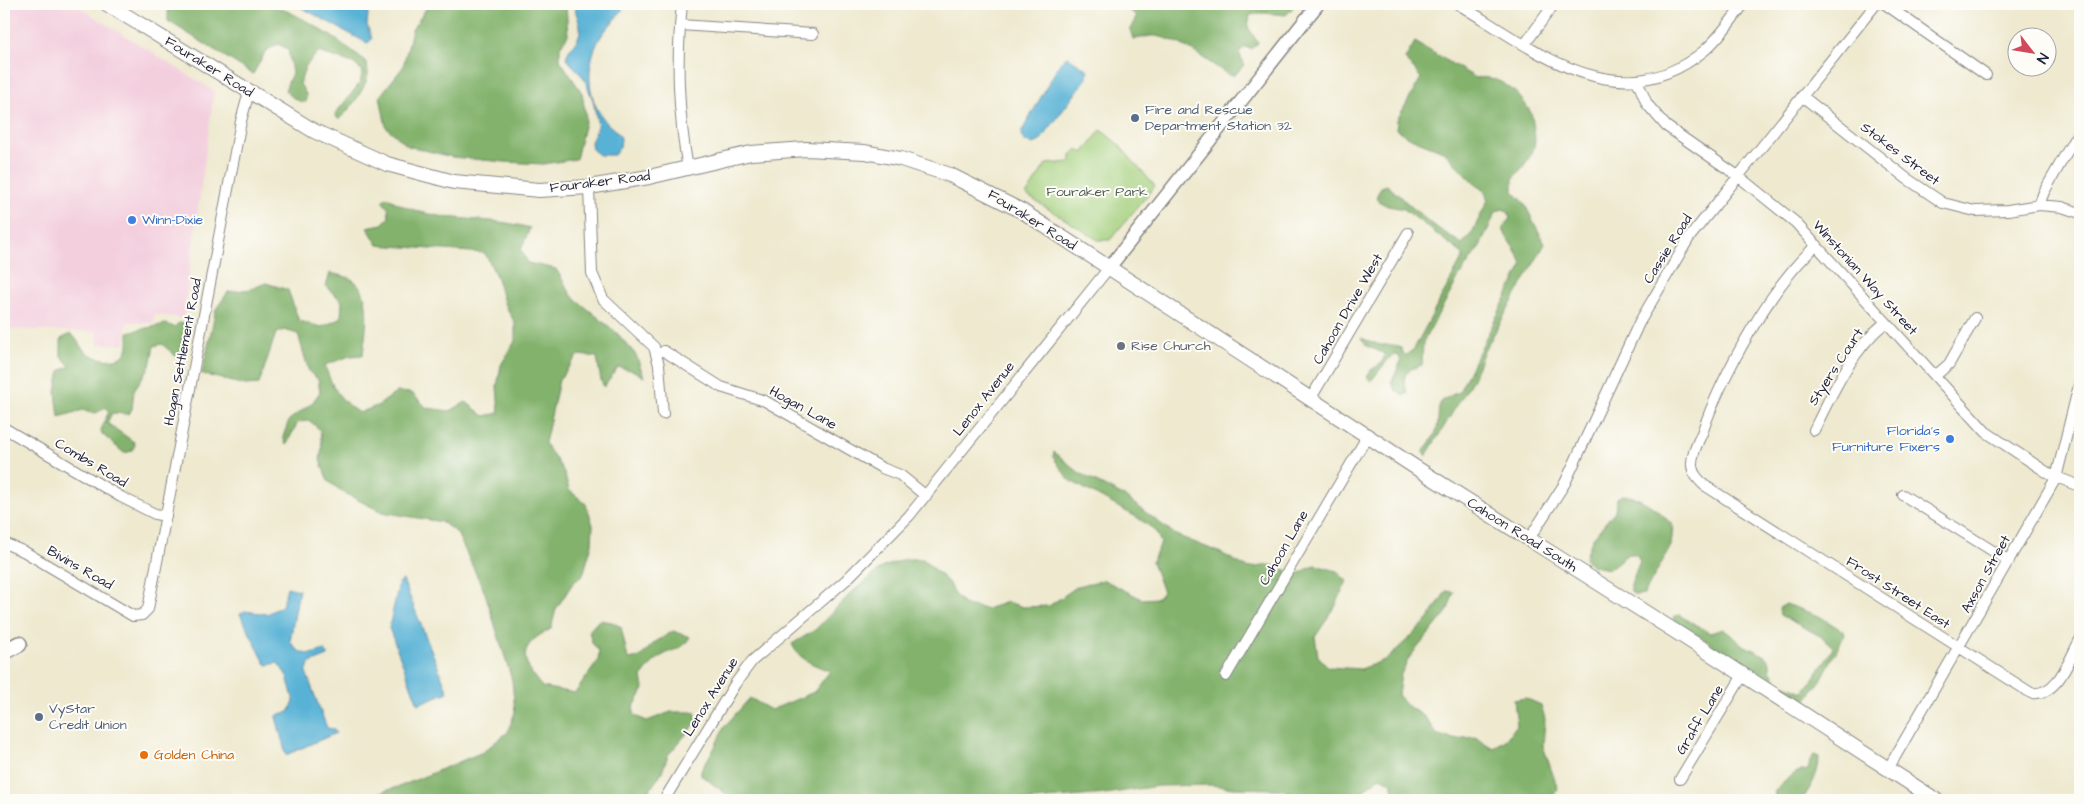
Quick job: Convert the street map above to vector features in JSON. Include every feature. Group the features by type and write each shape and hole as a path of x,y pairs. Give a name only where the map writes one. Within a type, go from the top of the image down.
{"main road":[{"name":"Fouraker Road","path":"113,5 249,92 321,134 382,162 407,170 454,182 539,190 589,187 688,169 751,153 806,148 865,152 901,159 942,172 982,189 1022,211 1108,269"},
{"name":"Cahoon Road South","path":"1108,269 1936,800"},
{"path":"4,652 18,644"}],"street":[{"path":"682,4 677,81 680,124 688,169"},
{"name":"Lenox Avenue","path":"664,800 735,684 752,661 871,557 926,496 1318,4"},
{"path":"1458,4 1555,63 1602,79 1637,80 1666,73 1694,59 1718,37 1744,4"},
{"path":"1525,44 1554,4"},
{"name":"Cassie Road","path":"1529,539 1565,483 1616,370 1660,285 1689,238 1876,4"},
{"path":"1885,4 1986,75"},
{"path":"680,25 813,34"},
{"name":"Winstonian Way Street","path":"1637,80 1647,104 1666,126 1738,176 1795,222 1986,432 2056,478 2080,486"},
{"name":"Hogan Settlement Road","path":"142,615 148,610 241,121 249,92"},
{"name":"Stokes Street","path":"1802,96 1906,178 1944,202 1965,209 1992,212 2039,205 2062,207 2080,213"},
{"path":"2039,205 2044,192 2080,129"},
{"path":"589,187 592,273 603,299 654,347 659,364 663,414"},
{"name":"Cahoon Drive West","path":"1311,398 1408,233"},
{"name":"Frost Street East","path":"1817,245 1803,258 1785,282 1736,357 1705,423 1692,466 1696,477 1704,485 1959,649 2031,693 2044,692 2056,684 2080,640"},
{"path":"1935,376 1949,364 1975,318"},
{"name":"Styers Court","path":"1814,430 1851,364 1874,333 1886,322"},
{"name":"Hogan Lane","path":"664,352 721,387 766,401 882,468 900,474 926,496"},
{"name":"Axson Street","path":"1888,770 2056,478 2080,381"},
{"name":"Combs Road","path":"4,428 121,497 155,514 166,516"},
{"name":"Cahoon Lane","path":"1226,676 1368,436"},
{"path":"1902,495 2009,561"},
{"name":"Bivins Road","path":"4,543 25,552 133,616 142,615"},
{"name":"Graff Lane","path":"1680,779 1743,676"}],"shaded area":[{"path":"4,4 74,4 214,91 183,319 155,314 153,323 127,322 124,344 97,344 98,332 4,329"}],"green space":[{"path":"168,4 249,4 285,10 322,30 367,62 367,79 352,106 338,119 335,114 360,83 363,71 353,63 318,52 305,67 300,84 306,94 306,102 300,101 285,90 292,73 288,49 278,44 266,51 253,74 168,21"},
{"path":"429,4 566,4 568,35 560,47 560,60 582,93 586,118 576,159 543,164 452,157 408,146 386,127 380,96 403,67 412,30"},
{"path":"1121,4 1296,4 1286,15 1263,13 1250,15 1248,27 1258,43 1251,49 1245,47 1239,52 1244,65 1235,75 1229,75 1194,52 1166,38 1153,36 1133,39 1130,29 1137,16"},
{"path":"1415,42 1476,78 1493,79 1508,86 1531,113 1535,137 1533,150 1513,179 1513,191 1523,201 1545,244 1483,353 1473,379 1426,456 1423,453 1436,431 1441,402 1459,392 1522,266 1519,256 1503,228 1510,218 1508,211 1502,209 1496,212 1480,246 1460,275 1423,342 1422,365 1406,374 1404,382 1408,393 1403,396 1395,390 1391,383 1401,361 1398,355 1391,356 1371,381 1367,377 1371,370 1382,363 1385,354 1367,346 1361,338 1380,345 1394,345 1401,348 1405,356 1414,349 1464,255 1404,209 1388,206 1378,201 1377,195 1381,187 1387,185 1430,223 1462,244 1472,233 1488,200 1484,190 1475,184 1443,151 1408,137 1396,129 1397,120 1421,78 1405,59"},
{"name":"Fouraker Park","path":"1101,130 1118,144 1155,186 1110,240 1098,240 1026,195 1046,164 1071,162 1071,155 1077,149 1083,153"},
{"path":"387,197 404,206 439,216 494,221 530,228 521,250 528,263 556,269 572,296 617,333 636,355 644,377 634,371 618,367 604,387 601,381 597,357 578,355 559,380 545,443 564,472 569,490 586,504 593,525 592,544 583,575 573,583 556,609 551,629 532,641 527,648 526,661 529,669 542,687 575,693 598,661 599,651 592,643 589,631 599,620 612,622 621,627 628,659 640,657 654,643 673,631 690,637 682,647 658,658 642,676 644,689 633,708 635,716 647,721 671,712 695,712 697,722 668,755 662,772 643,800 354,800 401,786 483,752 508,732 515,712 512,680 485,593 457,533 442,522 382,512 344,493 328,481 320,460 322,448 320,430 310,421 298,422 286,445 283,437 289,420 312,403 320,392 318,379 309,372 298,334 284,330 276,333 259,384 245,385 202,374 216,309 228,292 251,289 266,283 288,290 299,321 322,327 341,318 342,301 326,287 330,273 353,280 360,286 366,304 367,315 363,355 350,356 325,365 330,380 337,392 352,408 359,413 379,405 397,392 412,393 427,408 450,411 466,402 484,416 499,413 497,386 501,365 515,341 515,323 504,303 497,278 485,253 378,245 367,227 382,224 389,217 388,208 382,201"},
{"path":"179,323 187,324 189,328 184,355 177,357 162,344 154,346 150,366 134,390 132,409 129,414 112,413 107,423 134,442 135,445 132,451 124,453 102,434 101,430 109,411 105,407 95,413 83,410 59,417 56,392 60,371 70,366 61,356 61,339 70,334 75,337 87,353 98,358 111,359 122,356 126,352 128,332 166,324 174,327"},
{"path":"1054,452 1081,474 1125,497 1176,535 1221,553 1248,568 1271,565 1298,574 1315,565 1337,571 1347,581 1335,607 1315,637 1318,656 1328,667 1361,669 1387,659 1429,619 1446,591 1454,592 1447,612 1409,658 1401,674 1398,695 1409,707 1425,717 1436,734 1453,739 1475,737 1493,748 1506,739 1517,725 1514,700 1525,698 1541,705 1545,719 1543,746 1558,789 1550,800 1407,800 1394,795 1391,782 1380,777 1365,789 1358,800 1316,800 1296,793 1275,789 1210,785 1158,786 1105,794 1034,800 734,800 701,775 701,770 724,727 750,698 771,710 814,692 830,671 803,658 792,644 815,630 850,594 883,567 906,559 923,559 948,582 954,594 965,605 986,609 1007,602 1023,607 1049,606 1078,586 1104,580 1142,599 1158,598 1163,592 1152,562 1161,543 1155,530 1138,518 1069,480 1053,457"},
{"path":"1622,495 1637,498 1650,505 1673,526 1671,546 1644,594 1635,595 1631,592 1631,584 1640,561 1636,554 1628,554 1609,569 1593,566 1585,558 1593,538 1615,511 1617,498"},
{"path":"1786,604 1819,616 1843,631 1844,636 1821,680 1805,702 1799,701 1674,620 1675,616 1679,615 1710,633 1723,629 1745,646 1764,655 1770,662 1770,670 1776,681 1803,692 1833,647 1822,637 1780,615 1779,608"},
{"path":"1814,755 1819,757 1818,769 1802,800 1774,800 1775,790 1796,772 1808,770 1810,760"}],"water":[{"path":"295,4 369,4 367,25 372,39 368,43 365,42"},
{"path":"576,4 625,4 595,47 590,68 593,100 584,78 566,58 580,32"},
{"path":"1067,56 1088,70 1087,78 1040,141 1032,144 1027,142 1021,136 1022,131 1060,63"},
{"path":"593,100 605,121 621,138 620,147 614,155 599,155 592,149 591,142 598,126"},
{"path":"403,580 448,692 418,704 389,628 399,583"},
{"path":"287,587 299,590 290,641 301,652 309,654 324,650 328,654 328,656 310,663 306,672 327,728 334,729 336,733 286,755 276,717 279,714 289,712 294,702 287,676 278,663 267,665 265,663 240,614 245,611 267,614 282,606"}],"place":[{"name":"Fire and Rescue Department Station 32","path":"1135,118"},
{"name":"Winn-Dixie","path":"132,220"},
{"name":"Rise Church","path":"1121,346"},
{"name":"Florida's Furniture Fixers","path":"1950,439"},
{"name":"VyStar Credit Union","path":"39,717"},
{"name":"Golden China","path":"144,755"}]}
